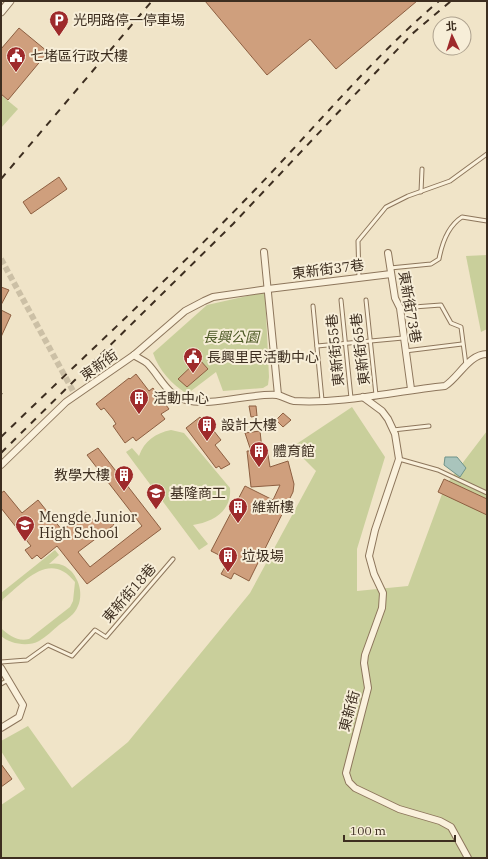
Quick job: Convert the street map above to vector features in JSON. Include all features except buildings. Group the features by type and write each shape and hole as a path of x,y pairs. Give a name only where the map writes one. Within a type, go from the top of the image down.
{"street":[{"path":"1,12 10,1"},
{"path":"264,252 278,395"},
{"name":"東新街73巷","path":"388,253 395,298 400,308 411,389"},
{"name":"東新街37巷","path":"134,355 185,311 213,297 268,288 359,278 391,271"},
{"name":"東新街","path":"1,465 74,393 134,355 147,363 160,382 174,395 185,400 199,402 278,395 292,401 322,400 362,397 411,389 445,386 454,380 466,365 486,353"},
{"name":"東新街","path":"362,397 382,411 388,419 398,448 399,459 375,530 369,556 374,574 383,593 382,608 364,655 368,688 346,773 349,782 355,788 398,809 440,821 451,828 468,858"},
{"path":"1,668 23,705 19,717 1,728"}],"lane":[{"path":"359,278 358,241 386,207 450,181 487,154"},
{"path":"421,192 422,169"},
{"path":"391,271 431,264 439,259 441,248 453,223 462,217 487,221"},
{"name":"東新街55巷","path":"341,300 351,398"},
{"name":"東新街65巷","path":"366,300 376,395"},
{"path":"400,308 441,305 451,323 461,327 462,344 466,365"},
{"path":"313,306 322,400"},
{"path":"317,346 403,338"},
{"path":"405,351 462,344"},
{"path":"393,430 429,426"},
{"path":"399,459 438,470 487,494"},
{"name":"東新街18巷","path":"1,662 26,660 48,645 72,656 95,630 106,637 173,559"},
{"path":"1,684 8,680"}],"green space":[{"path":"1,95 18,109 1,128"},
{"path":"487,255 487,329 481,332 466,256"},
{"name":"長興公園","path":"265,292 269,377 268,385 263,388 223,391 216,372 187,394 176,386 162,371 153,353 207,305"},
{"path":"352,407 385,457 357,549 357,591 408,586 445,486 487,431 487,858 1,858 1,805 25,789 1,751 1,741 28,726 72,788 128,742 250,593 316,471 292,447"},
{"path":"171,430 184,433 230,488 228,503 220,514 208,521 193,525 208,544 199,550 126,452 132,448 139,456 144,446 151,438 160,433"},
{"path":"55,550 59,555 49,564 61,564 71,571 78,581 80,598 77,609 47,635 35,643 19,644 5,639 1,636 1,628 17,639 29,639 70,607 73,601 75,582 66,573 56,569 47,569 29,577 3,599 1,604 1,593"}],"water":[{"path":"445,457 457,457 466,468 460,477 444,465"}],"tunnel":[{"path":"1,259 73,391"}],"railway":[{"path":"1,179 152,1"},
{"path":"1,437 220,226 365,71 439,1"},
{"path":"1,453 233,224 412,34 451,1"}],"place":[{"name":"光明路停一停車場","path":"59,37"},
{"name":"七堵區行政大樓","path":"16,73"},
{"name":"長興里民活動中心","path":"193,374"},
{"name":"活動中心","path":"139,415"},
{"name":"設計大樓","path":"207,442"},
{"name":"體育館","path":"259,468"},
{"name":"教學大樓","path":"124,492"},
{"name":"基隆商工","path":"156,510"},
{"name":"維新樓","path":"238,524"},
{"name":"Mengde Junior High School","path":"25,542"},
{"name":"垃圾場","path":"228,573"}]}
